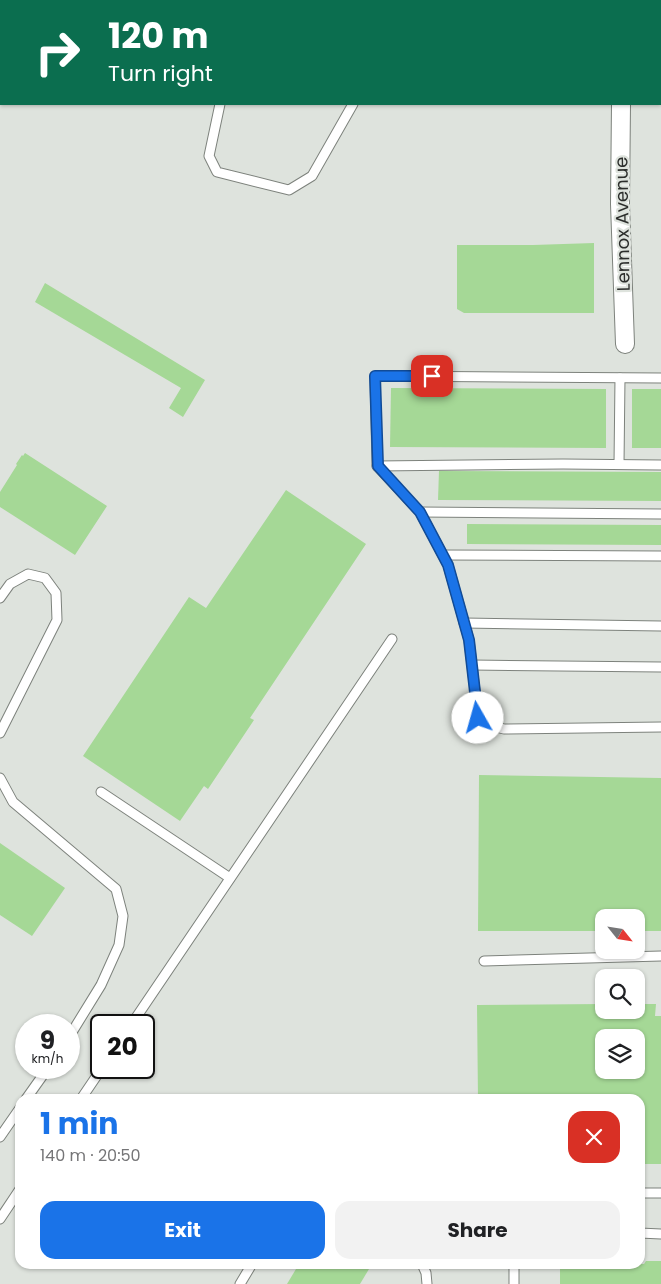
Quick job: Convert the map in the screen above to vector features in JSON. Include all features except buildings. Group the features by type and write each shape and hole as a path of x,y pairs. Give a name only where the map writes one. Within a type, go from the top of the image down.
{"street":[{"name":"Lennox Avenue","path":"621,105 620,204 625,344"}],"lane":[{"path":"220,105 209,156 217,172 289,190 312,176 352,105"},
{"path":"661,378 375,376 378,466 420,512 448,565 469,640 478,718 483,724 504,729 661,727"},
{"path":"619,464 620,378"},
{"path":"378,466 661,465"},
{"path":"420,512 661,514"},
{"path":"442,555 661,556"},
{"path":"0,598 10,584 28,574 45,578 56,593 56,620 0,733"},
{"path":"464,623 661,626"},
{"path":"138,1014 392,639"},
{"path":"472,665 661,666"},
{"path":"0,778 13,802 116,889 123,916 119,945 101,985 80,1019"},
{"path":"101,792 230,878"},
{"path":"484,961 661,956"},
{"path":"30,1094 40,1079"},
{"path":"84,1094 95,1079"},
{"path":"0,1137 15,1115"},
{"path":"645,1193 661,1193"},
{"path":"0,1219 15,1196"},
{"path":"645,1233 661,1234"},
{"path":"240,1284 249,1269"},
{"path":"424,1269 427,1284"},
{"path":"514,1269 514,1284"}],"route":[{"path":"432,376 375,376 378,466 420,512 448,565 469,640 478,718"}]}
